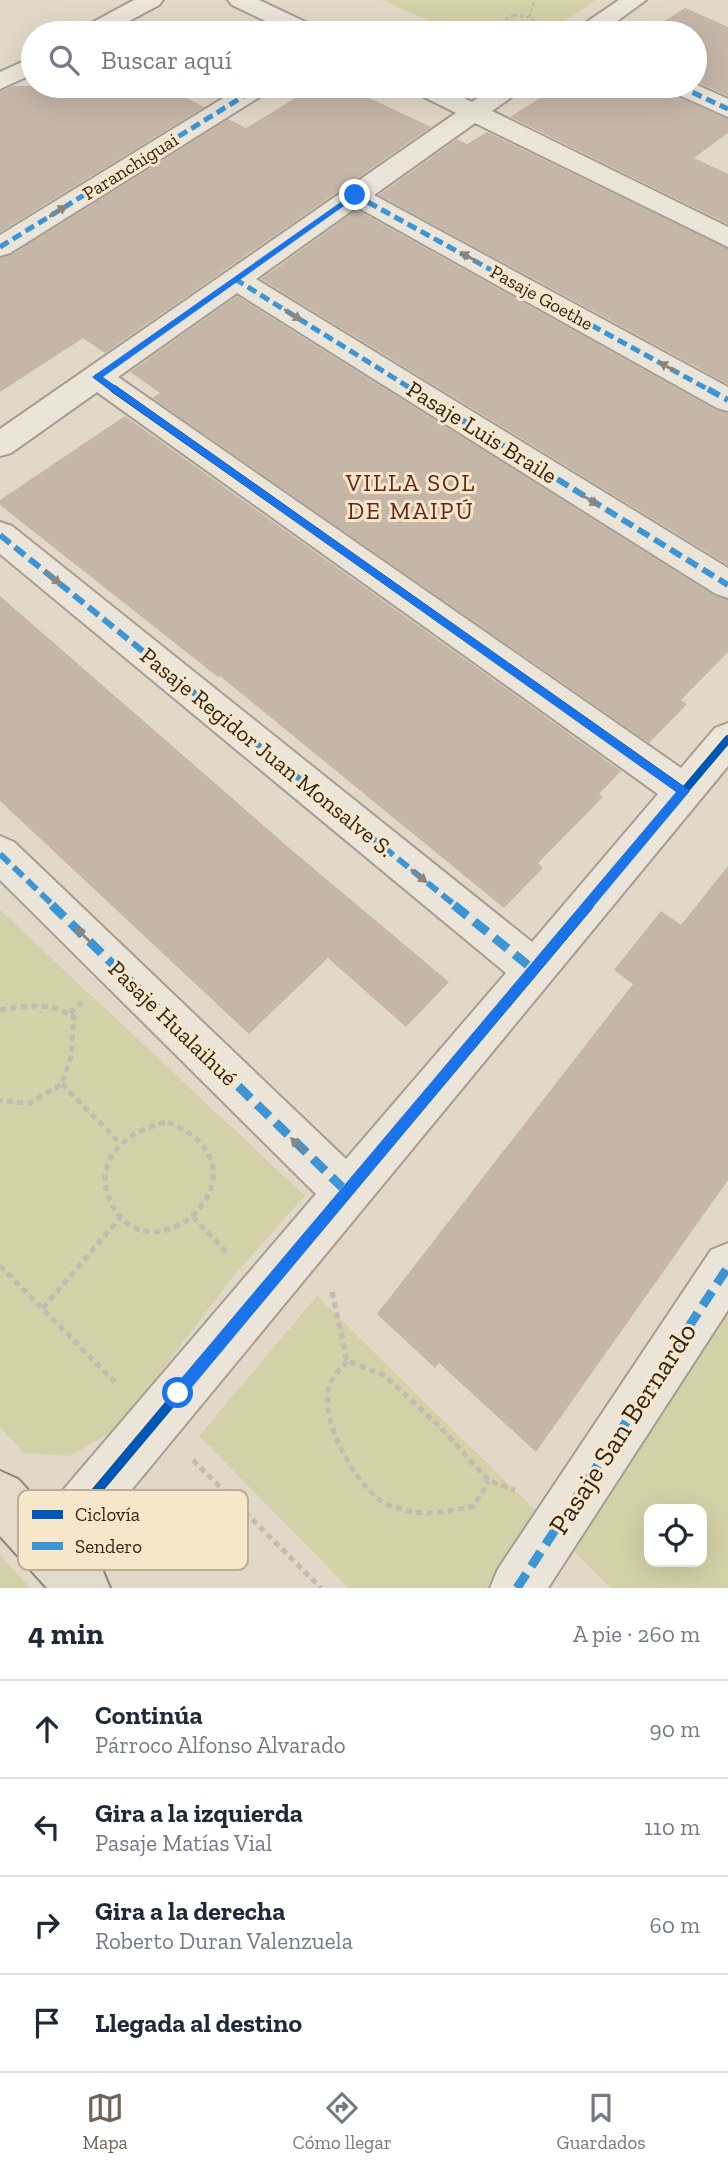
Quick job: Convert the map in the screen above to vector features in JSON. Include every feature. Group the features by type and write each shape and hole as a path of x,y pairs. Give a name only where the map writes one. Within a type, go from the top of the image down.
{"main road":[{"path":"0,1497 18,1516"},
{"path":"67,1570 83,1588"}],"street":[{"path":"112,21 151,0"},
{"path":"240,0 285,21"},
{"path":"603,21 634,0"},
{"path":"0,82 21,71"},
{"name":"Paranchiguai","path":"0,247 241,98"},
{"path":"445,98 728,238"},
{"path":"0,445 494,98"},
{"path":"705,98 728,109"},
{"name":"Pasaje Goethe","path":"355,195 728,400"},
{"name":"Pasaje Luis Braile","path":"235,279 728,585"},
{"path":"97,377 684,791"},
{"name":"Pasaje Regidor Juan Monsalve S.","path":"0,535 534,970"},
{"path":"97,1490 728,739"},
{"name":"Pasaje Hualaihué","path":"0,854 347,1192"},
{"name":"Pasaje San Bernardo","path":"517,1588 728,1267"}],"path":[{"path":"529,16 534,9 535,0"},
{"path":"506,21 506,18 514,15 529,16 535,21"},
{"path":"0,1010 19,1006 65,1010 74,1017 71,1056 62,1084 30,1103 0,1101"},
{"path":"62,1084 120,1143"},
{"path":"150,1124 176,1125 199,1137 213,1168 211,1186 193,1217 177,1227 159,1232 141,1230 120,1218 107,1195 105,1177 110,1159 120,1143 134,1130 150,1124"},
{"path":"193,1217 229,1255"},
{"path":"43,1308 120,1218"},
{"path":"309,1237 337,1306 346,1362 330,1383 327,1396 340,1446 355,1473 380,1500 407,1511 441,1511 474,1506 489,1481"},
{"path":"346,1362 384,1375 442,1430 489,1481 569,1507"}],"shaded area":[{"path":"382,0 595,0 565,21 430,21"},
{"path":"0,910 305,1196 235,1274 118,1428 70,1456 24,1453 0,1427"},
{"path":"317,1296 536,1511 486,1588 348,1588 199,1436"},
{"path":"728,1304 728,1588 611,1588 569,1546"},
{"path":"0,1555 30,1588 0,1588"}],"building":[{"path":"685,8 728,27 728,96 707,86 707,21 664,21"},
{"path":"21,86 21,98 186,98 204,107 0,232 0,91"},
{"path":"295,98 369,98 431,127 105,353 83,338 0,392 0,258 11,255 228,119 246,128"},
{"path":"540,98 680,98 728,119 728,133 694,158 728,174 728,224 510,117"},
{"path":"487,132 728,249 728,384 379,195 457,139 467,144"},
{"path":"357,210 716,410 728,413 728,565 261,279"},
{"path":"237,296 715,596 728,600 728,652 681,700 687,704 649,743 152,398 160,393 130,372"},
{"path":"125,416 621,771 599,794 603,797 538,863 543,868 504,908 220,676 0,505 0,500"},
{"path":"0,596 294,852 449,982 406,1027 328,958 249,1034 0,801"},
{"path":"728,866 728,1180 536,1452 439,1363 435,1368 377,1314 633,984 614,970 661,911 681,925"}],"marked path":[{"path":"0,247 241,98"},
{"path":"705,98 728,109"},
{"path":"355,195 728,400"},
{"path":"235,279 728,585"},
{"path":"0,535 534,970"},
{"path":"0,854 347,1192"},
{"path":"517,1588 728,1267"}],"cycle path":[{"path":"97,377 684,791"},
{"path":"98,1490 728,739"}],"district":[{"name":"VILLA SOL DE MAIPÚ","path":"411,497"}],"route":[{"path":"178,1393 684,791 97,377 355,195"}]}
